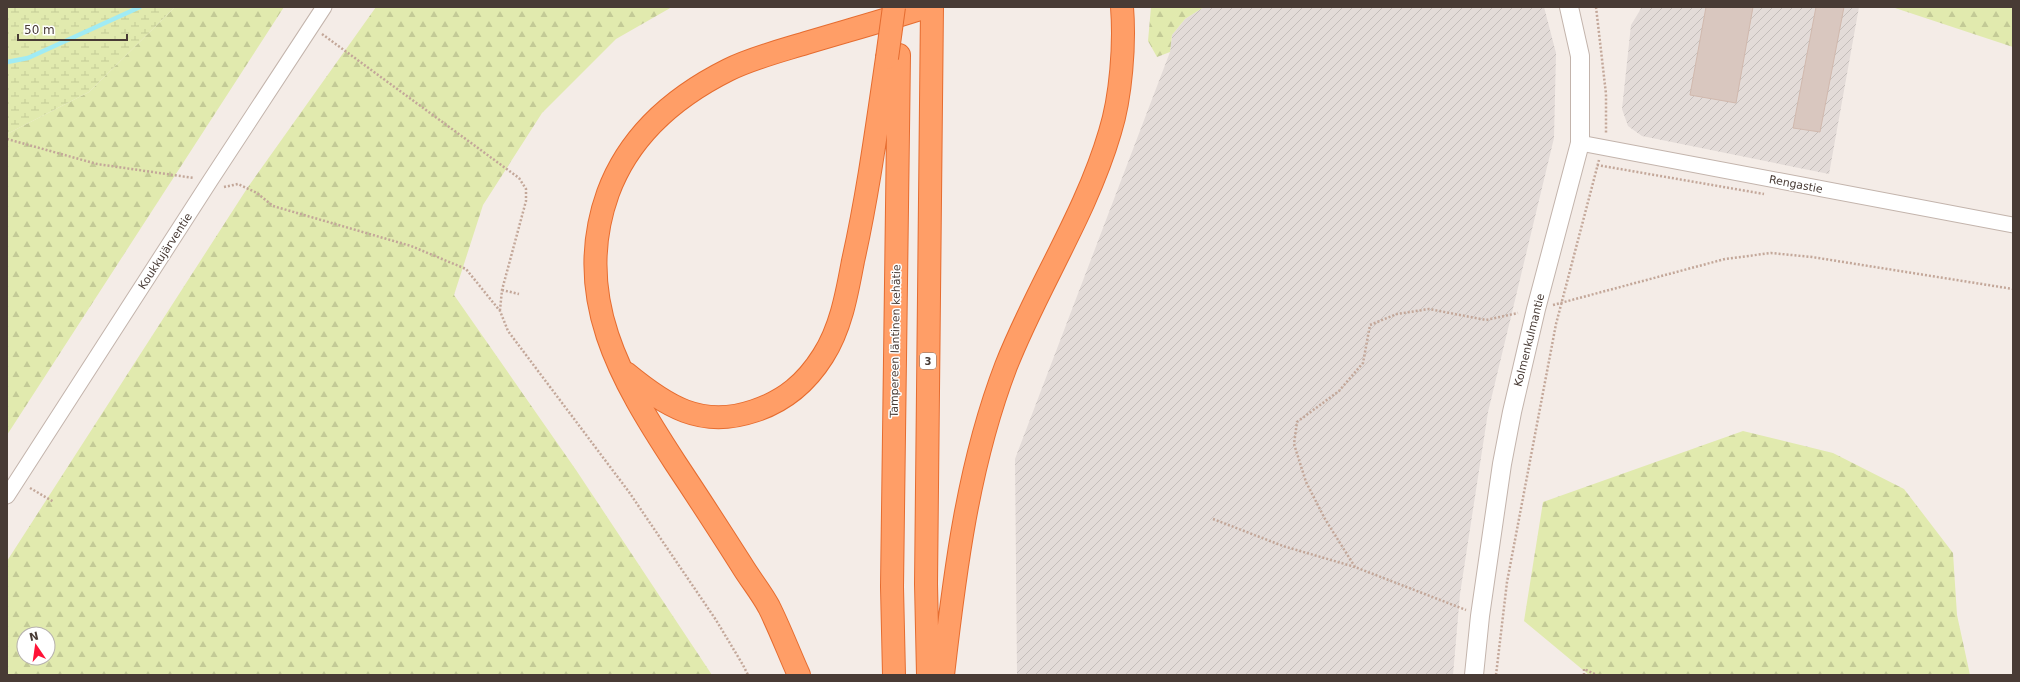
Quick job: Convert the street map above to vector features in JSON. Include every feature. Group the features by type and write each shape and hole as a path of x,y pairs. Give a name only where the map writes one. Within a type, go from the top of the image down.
{"highway":[{"path":"619,367 655,396 675,408 695,416 714,418 742,416 780,401 800,385 823,355 836,330 846,295 860,230 874,147 893,57 894,7"},
{"name":"Tampereen läntinen kehätie","path":"894,675 892,587 893,57 898,7"},
{"path":"799,675 769,607 642,411 619,367 608,341 601,315 596,279 595,251 597,230 611,187 626,157 637,140 677,101 729,69 766,55 926,7"},
{"name":"3","path":"928,675 926,584 932,7"},
{"path":"943,675 960,546 976,464 1006,367 1091,183 1110,132 1117,103 1123,21 1122,7"}],"street":[{"name":"Koukkujärventie","path":"7,496 324,7"},
{"name":"Kolmenkulmantie","path":"1474,675 1480,616 1502,464 1536,309 1580,142 1580,56 1569,7"},
{"name":"Rengastie","path":"1580,142 2013,225"}],"path":[{"path":"1496,675 1507,582 1561,303 1608,129 1606,94 1596,7"},
{"path":"312,26 519,178 526,189 526,202 502,290 500,311"},
{"path":"7,138 97,164 210,181 225,187 238,184 257,193 273,206 411,246 466,269 500,311 508,331 629,492 716,620 748,675"},
{"path":"1355,567 1325,519 1306,482 1294,444 1297,422 1339,391 1363,363 1370,324 1397,314 1429,309 1486,320 1561,303 1725,259 1771,253 1812,257 2013,289"},
{"path":"502,290 519,294"},
{"path":"17,480 54,502"},
{"path":"1213,519 1283,546 1355,567 1480,616"},
{"path":"1584,675 1584,669 1597,675"}],"shaded area":[{"path":"1204,7 1544,7 1556,53 1554,138 1488,412 1460,594 1453,675 1017,675 1015,459 1170,52 1172,35 1185,19"},
{"path":"1642,7 1859,7 1829,174 1642,136 1628,126 1622,109 1631,25"}],"green space":[{"path":"7,7 175,7 89,92 7,134"},
{"path":"175,7 284,7 7,435 7,134 89,92"},
{"path":"376,7 672,7 616,39 542,113 483,205 454,295 576,470 712,675 7,675 7,561 248,187"},
{"path":"1151,7 1204,7 1185,19 1172,35 1170,52 1157,57 1148,41"},
{"path":"1892,7 2013,7 2013,47"},
{"path":"1743,431 1833,453 1904,489 1953,553 1957,615 1970,675 1589,675 1524,621 1543,502"}],"building":[{"path":"1706,7 1753,7 1736,103 1690,95"},
{"path":"1816,7 1844,7 1820,132 1793,128"}],"waterway":[{"path":"7,62 28,58 140,7"}]}
